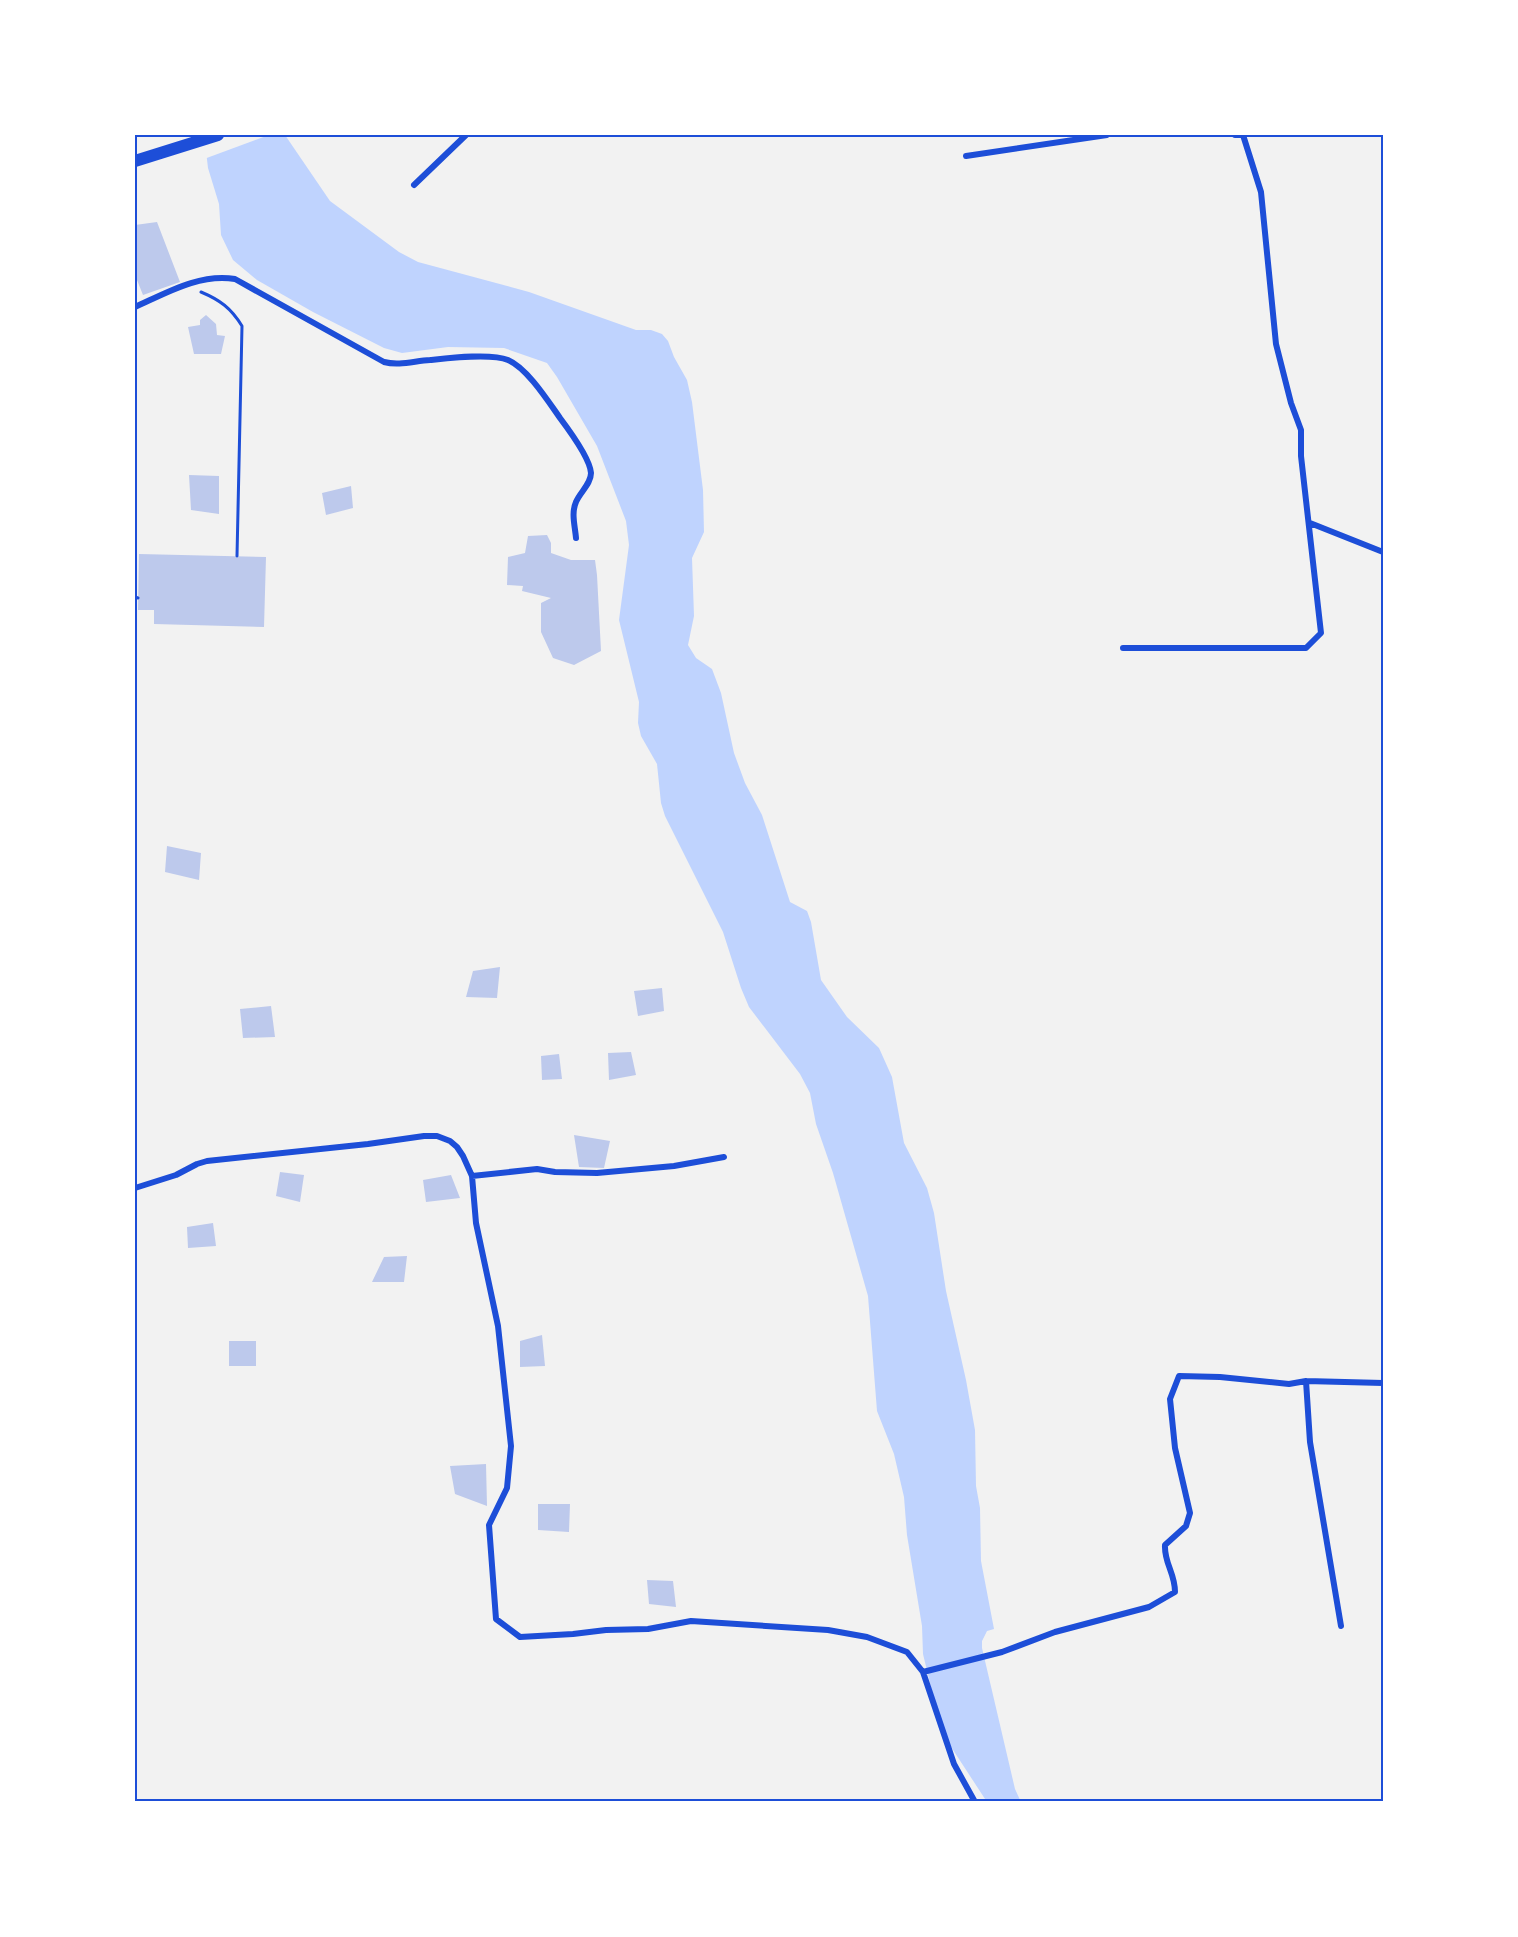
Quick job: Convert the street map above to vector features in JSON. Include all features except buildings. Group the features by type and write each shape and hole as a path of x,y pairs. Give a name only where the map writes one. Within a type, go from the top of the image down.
{"main road":[{"path":"135,161 218,135"}],"street":[{"path":"414,185 466,135"},
{"path":"966,156 1107,135"},
{"path":"1124,648 1306,648 1321,633 1301,456 1302,430 1276,344 1261,192 1243,135 1235,135"},
{"path":"135,307 186,285 210,278 225,277 235,279 384,362 399,364 477,357 502,358 516,365 545,397 591,472 590,479 574,508 576,538"},
{"path":"1310,523 1383,552"},
{"path":"135,1188 207,1161 424,1136 437,1136 450,1141 463,1156 472,1176 476,1223 498,1326 511,1446 507,1488 489,1525 496,1619 520,1637 648,1629 691,1621 828,1630 867,1637 907,1652 923,1672 954,1764 975,1802"},
{"path":"472,1176 537,1169 597,1173 674,1166 724,1157"},
{"path":"923,1672 1002,1652 1055,1632 1149,1607 1175,1592 1175,1578 1164,1556 1164,1545 1186,1526 1190,1513 1175,1448 1170,1399 1179,1376 1220,1377 1289,1384 1306,1381 1383,1383"},
{"path":"1306,1381 1310,1442 1341,1626"}],"path":[{"path":"186,285 220,300 242,326 237,556"}],"water":[{"path":"259,135 285,135 330,201 399,252 418,262 529,292 636,330 651,330 662,334 668,341 687,380 703,490 704,532 692,558 694,616 688,645 696,658 712,669 721,693 734,753 745,783 762,815 790,902 807,911 811,922 821,980 847,1017 879,1048 892,1077 904,1143 927,1188 934,1213 946,1291 975,1430 981,1561 994,1629 987,1631 982,1641 982,1648 1015,1789 1021,1802 987,1802 942,1733 923,1654 922,1626 907,1535 904,1497 894,1454 877,1411 868,1296 833,1173 816,1124 810,1093 800,1074 749,1007 723,932 665,816 661,803 657,764 641,736 638,723 639,702 619,620 629,545 626,521 597,446 547,363 504,348 448,347 402,353 384,348 257,280 233,260 221,235 219,204 208,168 206,151"}],"pier":[{"path":"249,135 269,135 204,159 205,149"}]}
